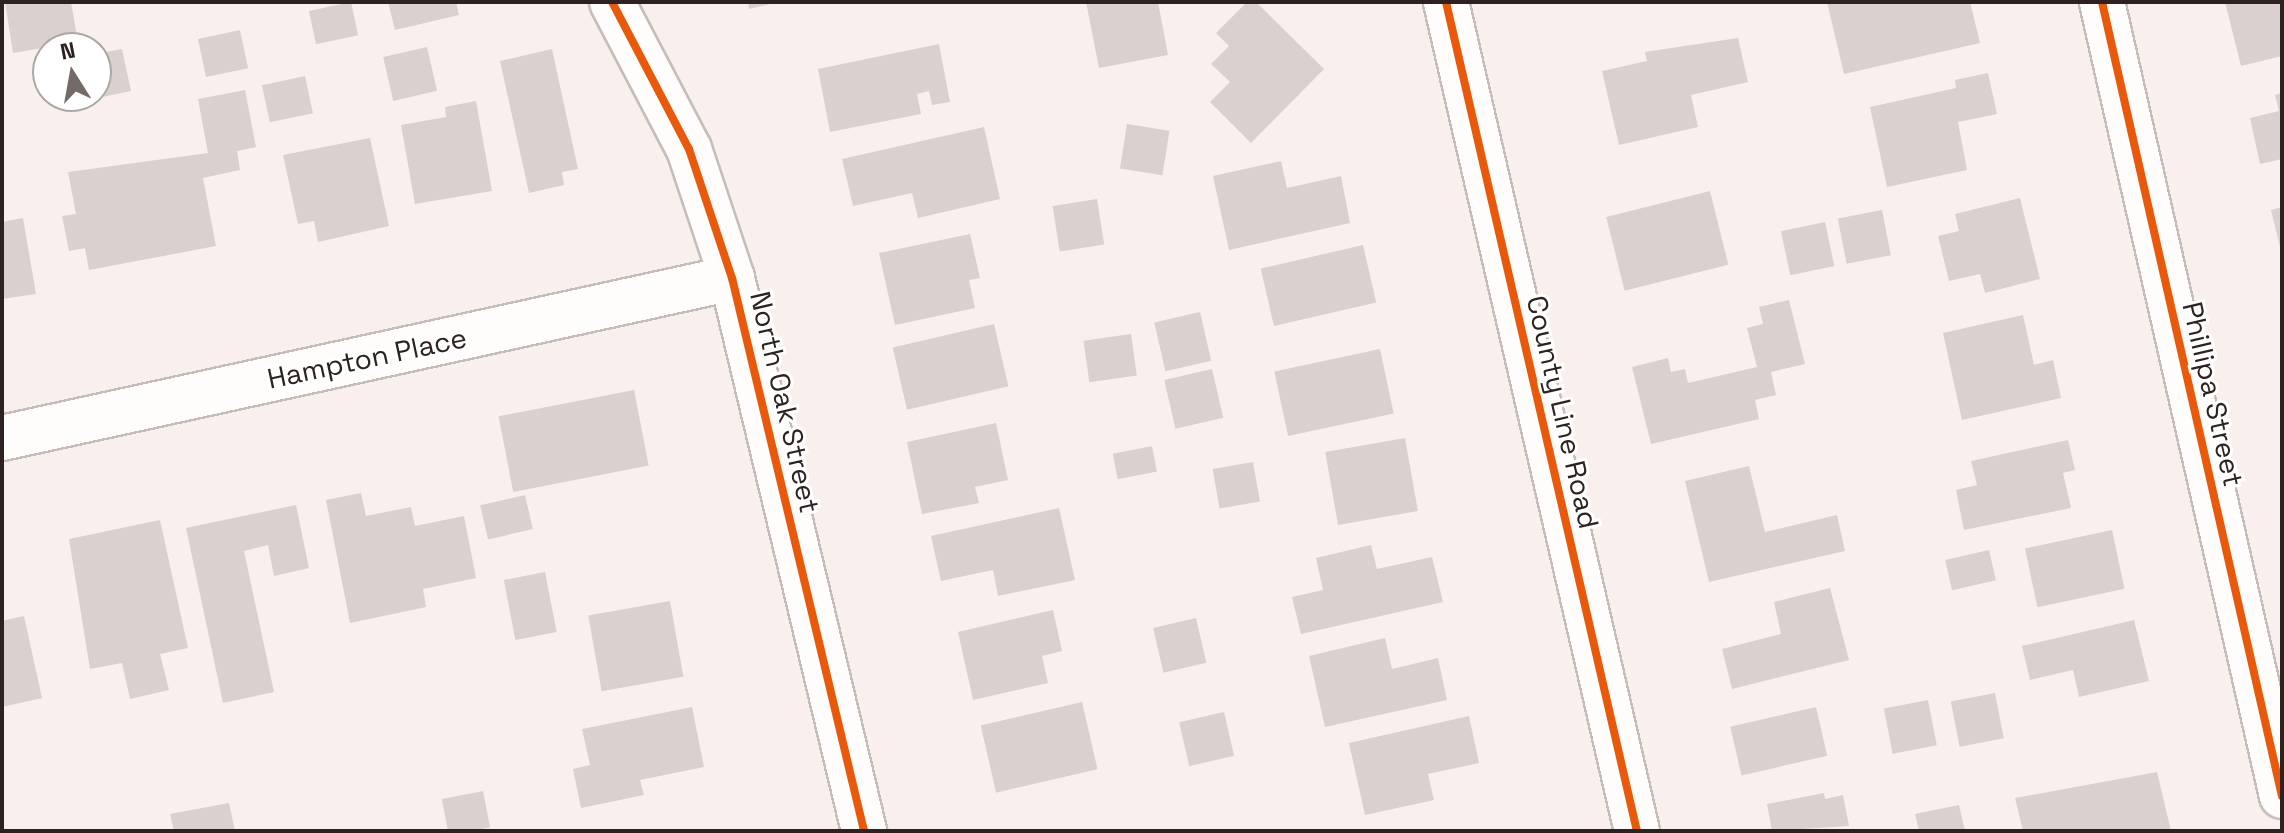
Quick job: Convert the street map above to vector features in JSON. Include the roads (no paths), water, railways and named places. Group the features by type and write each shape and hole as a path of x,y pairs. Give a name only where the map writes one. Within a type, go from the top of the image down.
{"street":[{"name":"North Oak Street","path":"612,2 689,149 732,278 864,831"},
{"name":"County Line Road","path":"1446,2 1637,831"},
{"name":"Phillipa Street","path":"2102,2 2282,796"},
{"name":"Hampton Place","path":"2,438 732,278"}]}
